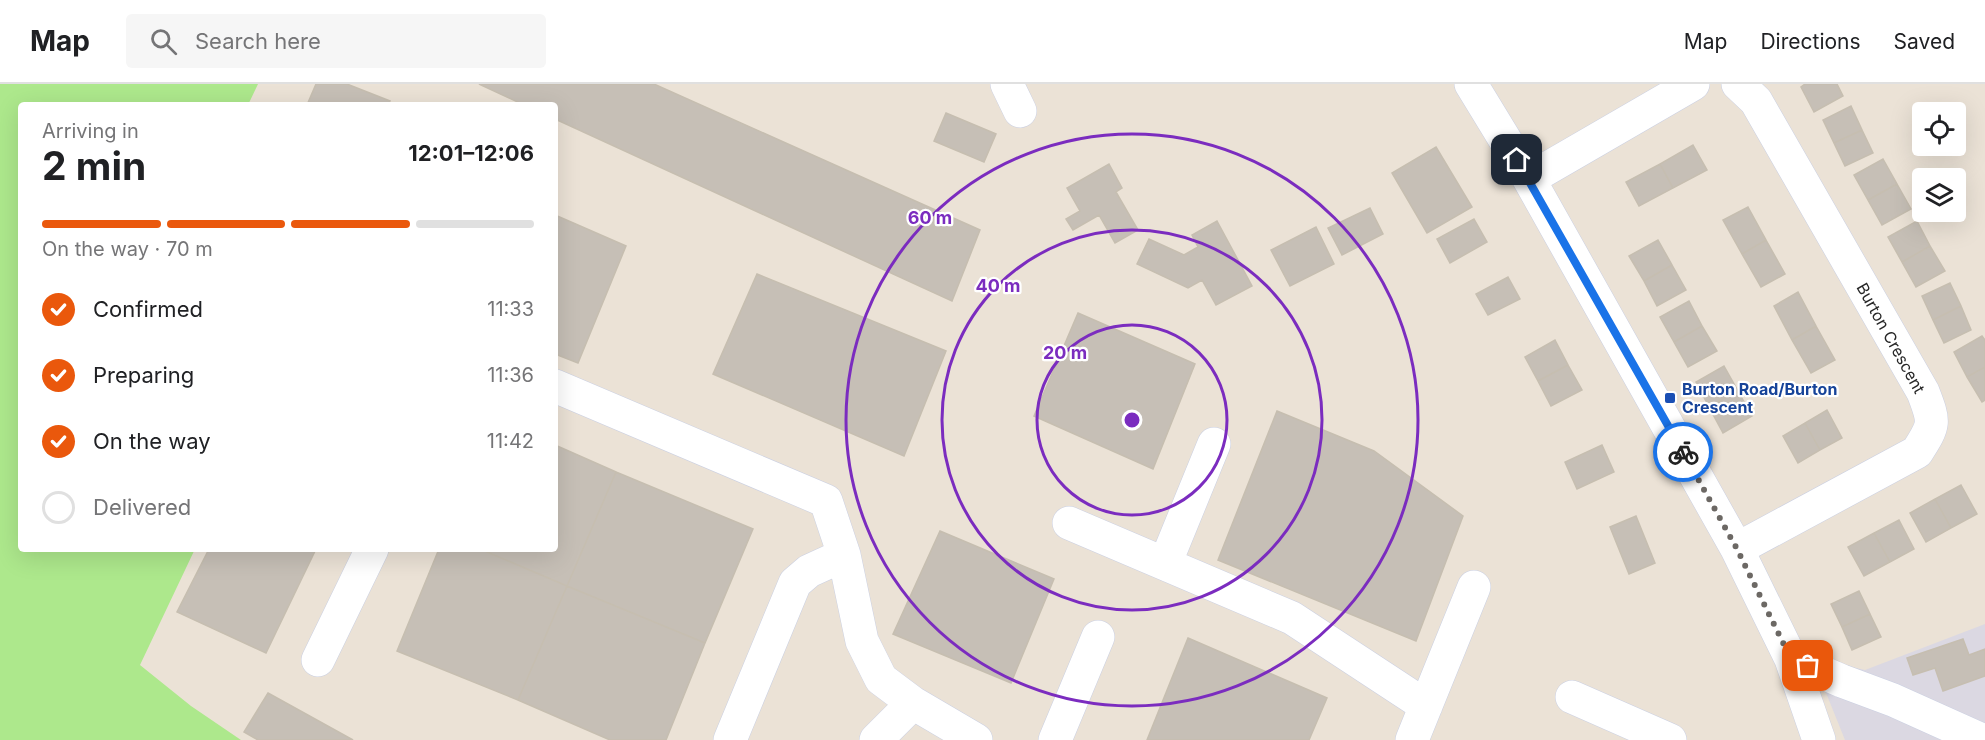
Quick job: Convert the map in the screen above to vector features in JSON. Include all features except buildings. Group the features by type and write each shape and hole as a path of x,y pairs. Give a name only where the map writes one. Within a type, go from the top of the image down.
{"street":[{"path":"1471,84 1529,179 1737,549 1791,659 1819,740"},
{"path":"1529,179 1693,84"},
{"name":"Burton Crescent","path":"1737,549 1917,452 1931,429 1931,413 1923,392 1756,101 1738,84"},
{"path":"558,387 826,501 844,555 862,641 881,679 913,703 975,740"},
{"path":"1164,564 1214,444"},
{"path":"1069,523 1292,618 1426,706"},
{"path":"318,660 371,552"},
{"path":"730,740 795,583 809,571 844,555"},
{"path":"1412,740 1474,586"},
{"path":"1055,740 1098,637"},
{"path":"1791,659 1893,700 1982,740"},
{"path":"1572,697 1670,740"},
{"path":"876,740 913,703"}],"shaded area":[{"path":"1985,624 1985,740 1845,740 1812,658 1865,670"}],"green space":[{"path":"0,84 258,84 249,102 18,102 18,552 194,552 140,665 191,706 241,740 0,740"}],"way so far":[{"path":"1683,452 1737,549 1791,659 1808,666"}],"place":[{"name":"Burton Road/Burton Crescent","path":"1670,398"}],"route":[{"path":"1517,160 1683,452"}]}
